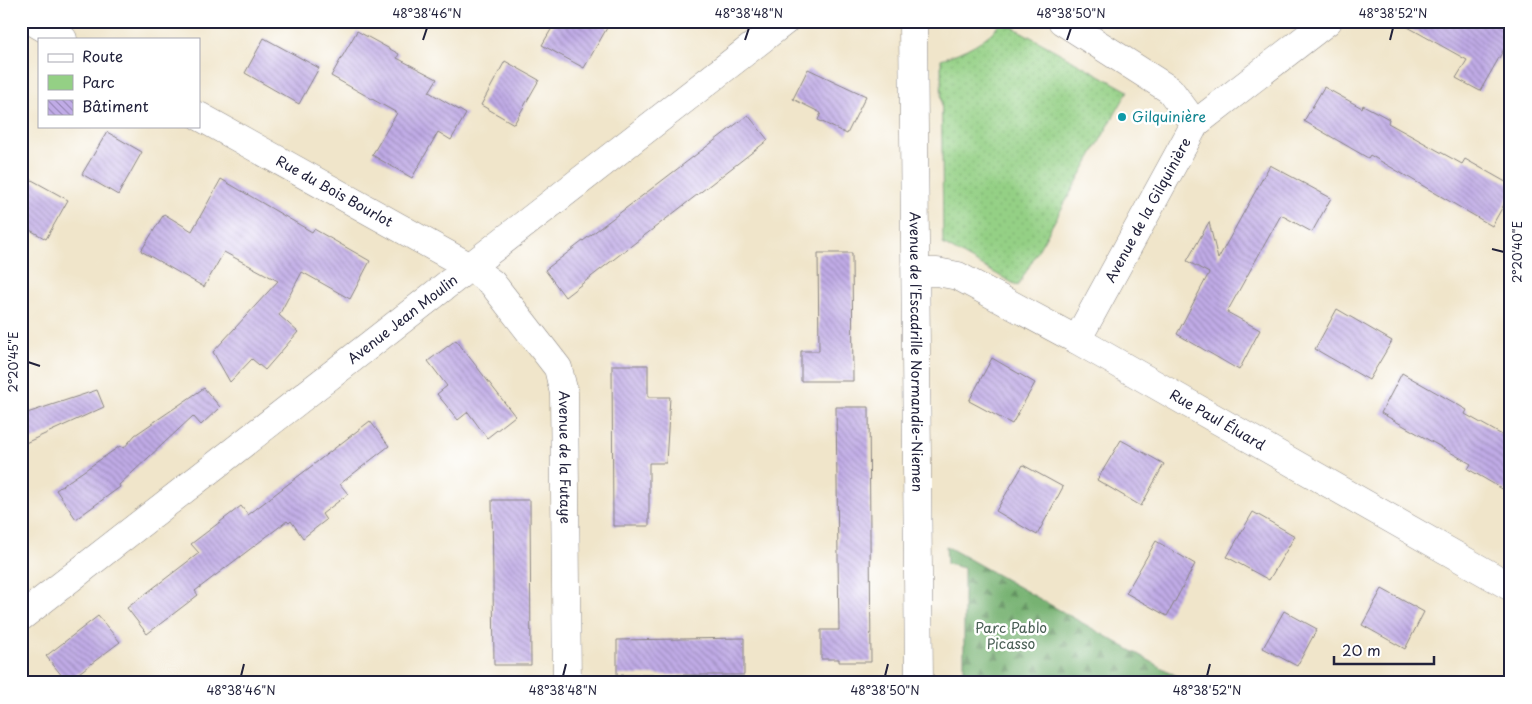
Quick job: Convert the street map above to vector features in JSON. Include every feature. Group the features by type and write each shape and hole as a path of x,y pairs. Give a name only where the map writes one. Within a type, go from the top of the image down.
{"street":[{"path":"32,21 61,38"},
{"name":"Avenue Jean Moulin","path":"21,617 785,21"},
{"name":"Avenue de l'Escadrille Normandie-Niemen","path":"913,21 919,683"},
{"path":"1062,21 1170,90 1195,124"},
{"name":"Avenue de la Gilquinière","path":"1077,340 1195,124 1328,21"},
{"name":"Rue du Bois Bourlot","path":"200,117 470,267"},
{"name":"Avenue de la Futaye","path":"470,267 492,283 558,368 564,393 567,683"},
{"name":"Rue Paul Éluard","path":"916,272 937,272 958,276 1077,340 1511,587"}],"green space":[{"path":"1002,21 1128,91 1018,286 943,244 941,59 974,45 990,34"},
{"name":"Parc Pablo Picasso","path":"946,546 1189,683 964,683 964,568 947,564"}],"building":[{"path":"556,21 611,21 584,68 542,45"},
{"path":"1397,21 1495,21 1511,30 1511,37 1480,91 1456,78 1467,60"},
{"path":"357,31 399,54 397,58 437,79 429,92 466,114 451,140 438,132 412,178 372,155 397,113 331,76"},
{"path":"264,38 319,68 299,104 245,73"},
{"path":"505,61 539,80 514,124 481,105"},
{"path":"808,69 866,96 847,134 818,120 821,113 793,99"},
{"path":"1324,87 1362,108 1363,105 1389,119 1388,123 1462,164 1465,159 1511,185 1511,192 1492,226 1370,155 1368,158 1304,121"},
{"path":"748,115 768,140 565,297 545,270"},
{"path":"107,132 142,152 118,195 82,174"},
{"path":"1270,165 1331,198 1312,232 1281,215 1227,312 1260,330 1239,370 1177,334 1209,273 1187,261 1209,222 1218,259"},
{"path":"21,174 68,200 46,239 21,225"},
{"path":"221,179 312,232 314,229 370,261 350,299 302,272 279,315 298,332 265,370 252,359 230,382 213,352 278,281 224,252 204,287 141,251 164,214 192,231"},
{"path":"818,253 852,253 853,381 801,381 801,351 819,351"},
{"path":"1337,309 1392,341 1369,380 1315,349"},
{"path":"456,340 515,416 487,438 468,412 458,420 437,394 447,386 428,361"},
{"path":"992,358 1035,383 1012,424 969,401"},
{"path":"612,365 648,365 648,397 670,397 666,463 649,463 649,526 613,526"},
{"path":"1402,373 1467,410 1465,414 1511,440 1511,494 1468,469 1471,464 1381,413"},
{"path":"204,388 220,407 201,425 193,416 119,485 120,487 76,519 56,490 120,446 124,448 135,435"},
{"path":"97,390 104,407 21,445 21,415"},
{"path":"836,407 869,407 871,662 839,662 839,659 821,659 821,630 839,630"},
{"path":"370,421 389,446 340,484 348,494 322,514 326,520 303,538 291,521 289,523 287,521 195,591 198,595 147,634 127,608 199,553 191,544 241,506 248,515"},
{"path":"1121,440 1164,464 1141,506 1097,480"},
{"path":"1023,465 1063,487 1037,535 996,511"},
{"path":"492,500 530,500 531,665 494,665"},
{"path":"1253,512 1295,536 1269,580 1227,557"},
{"path":"1156,541 1195,564 1167,616 1126,593"},
{"path":"1382,589 1424,612 1405,649 1362,625"},
{"path":"1284,611 1317,629 1297,666 1263,648"},
{"path":"98,616 120,642 67,682 46,656"},
{"path":"744,638 744,675 617,675 617,640"}],"place":[{"name":"Gilquinière","path":"1122,117"}]}
